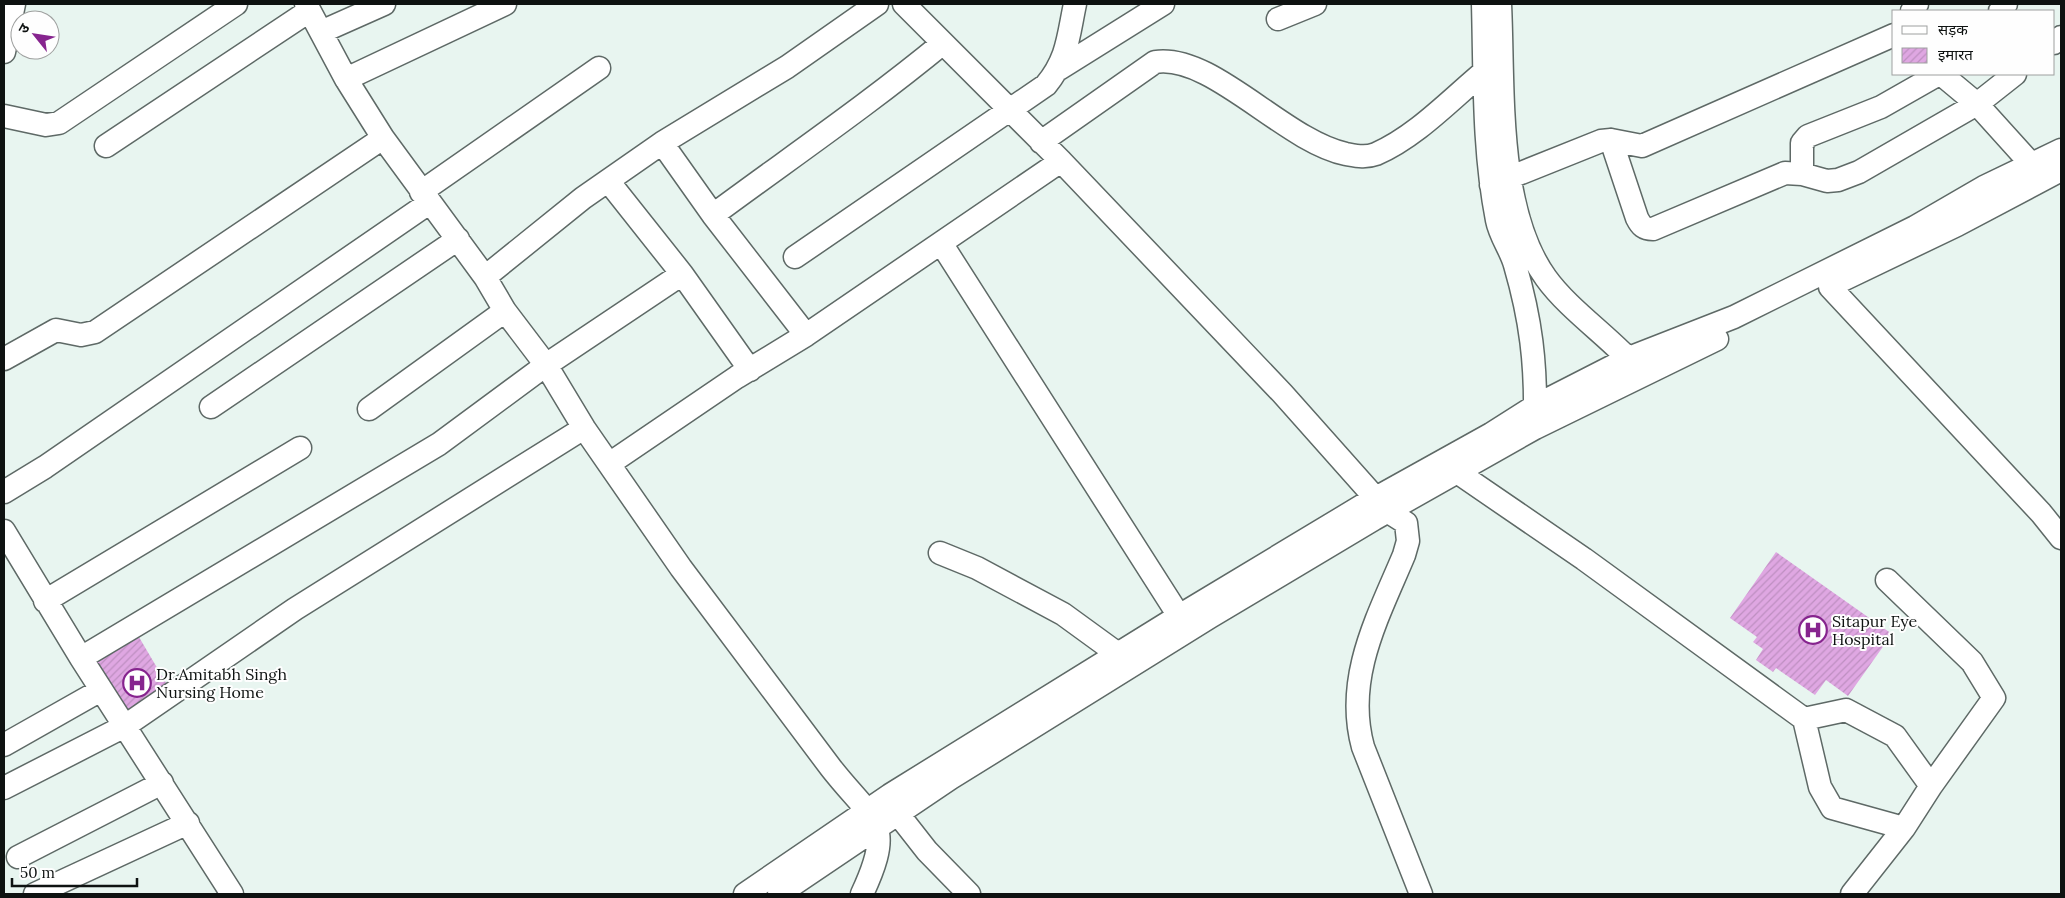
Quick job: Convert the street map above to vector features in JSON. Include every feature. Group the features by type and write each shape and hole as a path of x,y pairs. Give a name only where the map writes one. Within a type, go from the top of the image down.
{"street":[{"path":"4,52 14,4"},
{"path":"4,116 46,125 59,123 236,4"},
{"path":"321,32 384,4"},
{"path":"346,79 505,4"},
{"path":"485,277 583,198 609,182 662,143 787,67 877,4"},
{"path":"904,4 1061,161 1282,393 1382,504 1406,523 1408,541 1365,652 1356,696 1357,725 1370,764 1421,894"},
{"path":"795,257 1046,85 1059,69 1064,56 1075,4"},
{"path":"1059,69 1163,4"},
{"path":"1278,19 1314,4"},
{"path":"1483,4 1487,159 1518,216 1534,257 1546,278 1636,366"},
{"path":"1500,4 1500,182 1497,222 1514,262 1529,314 1534,352 1535,417"},
{"path":"106,146 307,7 346,79 383,138 458,239 506,311 546,365 584,428 681,568 831,768 873,819 878,854 862,894"},
{"path":"1500,182 1602,141 1611,140 1642,146 1892,36"},
{"path":"713,215 840,121 881,94 943,43"},
{"path":"1042,142 1155,62 1166,60 1181,62 1205,72 1308,140 1336,152 1362,158 1375,154 1404,138 1485,71"},
{"path":"4,492 45,468 425,197 599,68"},
{"path":"1802,174 1802,143 1808,136 1881,107 1938,75"},
{"path":"1941,75 1976,104 2032,164"},
{"path":"1611,140 1637,218 1646,229 1653,229 1785,174 1802,174 1827,181 1838,180 1859,172 1976,104 2014,75"},
{"path":"4,359 56,330 81,335 95,332 383,138"},
{"path":"662,143 713,215 806,336"},
{"path":"779,894 873,819 898,814 960,773 1210,617 1491,434 1535,417 1915,227 1984,187 2061,150"},
{"path":"609,464 750,370 806,336 1061,161"},
{"path":"1636,366 1830,286 1958,225 2061,170"},
{"path":"609,182 682,274 750,370"},
{"path":"211,407 458,239"},
{"path":"941,243 1179,616"},
{"path":"81,658 439,444 546,365 682,274"},
{"path":"1830,286 2041,513 2061,538"},
{"path":"368,409 506,311"},
{"path":"745,894 873,819 1118,654 1179,616 1382,504 1457,472 1535,417"},
{"path":"4,788 125,726 295,609 584,428"},
{"path":"45,601 300,448"},
{"path":"1457,472 1584,559 1804,719 1820,787 1832,808 1904,828"},
{"path":"4,530 45,601 232,894"},
{"path":"940,552 977,568 1063,614 1118,654"},
{"path":"1852,894 1904,828 1931,786 1994,698 1972,662 1887,580"},
{"path":"4,745 101,690"},
{"path":"1804,719 1846,710 1879,727 1895,736 1931,786"},
{"path":"18,857 162,783"},
{"path":"898,814 927,851 969,894"},
{"path":"36,894 188,823"}],"building":[{"path":"1776,552 1892,634 1848,696 1826,680 1815,695 1776,668 1773,672 1756,660 1763,649 1753,642 1757,637 1730,618"},
{"path":"136,632 169,688 126,715 92,658"}],"place":[{"name":"Sitapur Eye Hospital","path":"1813,630"},
{"name":"Dr.Amitabh Singh Nursing Home","path":"137,683"}]}
